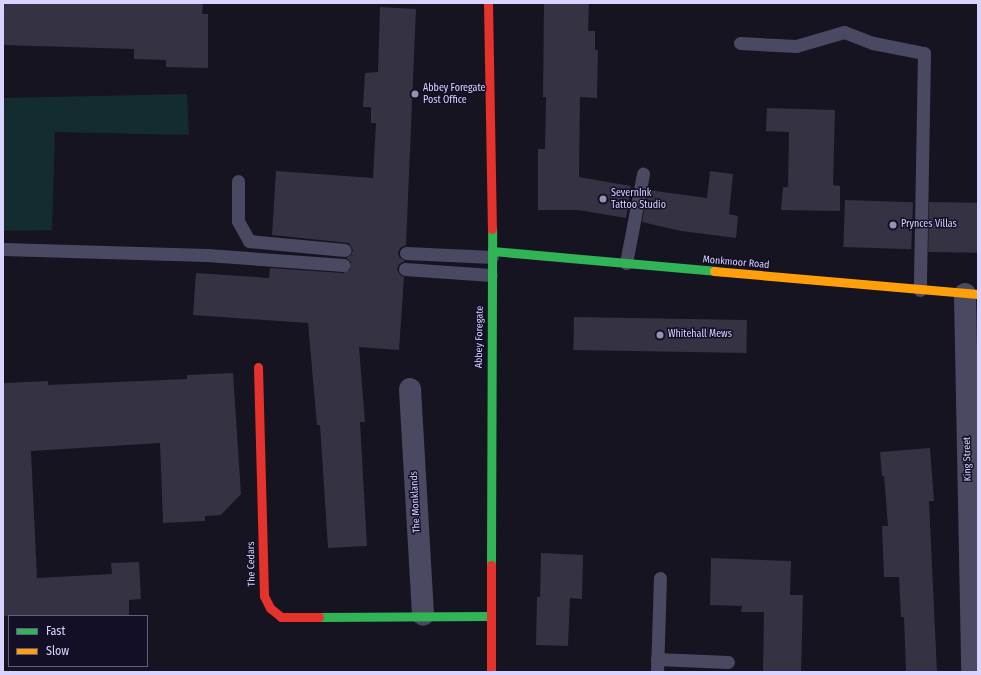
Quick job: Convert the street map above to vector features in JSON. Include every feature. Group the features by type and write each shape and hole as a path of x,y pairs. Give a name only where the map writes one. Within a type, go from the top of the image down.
{"street":[{"name":"Abbey Foregate","path":"488,3 492,254 491,672"},
{"name":"Monkmoor Road","path":"492,254 972,294"},
{"name":"King Street","path":"972,294 972,672"},
{"name":"The Cedars","path":"258,367 264,596 270,608 281,617 423,615 490,616"},
{"name":"The Monklands","path":"410,389 423,615"}],"lane":[{"path":"740,43 796,46 844,32 873,43 924,53 920,290"},
{"path":"626,264 643,174"},
{"path":"238,181 238,220 249,241 345,250"},
{"path":"3,249 207,255 344,265"},
{"path":"406,253 492,254"},
{"path":"405,269 491,275"},
{"path":"656,672 660,578"},
{"path":"657,659 728,662"}],"green space":[{"path":"187,94 189,135 55,132 52,230 3,231 3,98"}],"building":[{"path":"3,3 203,3 202,14 208,14 208,68 166,67 166,60 134,59 134,49 3,45"},
{"path":"544,3 589,3 588,31 595,31 595,50 598,50 597,98 580,97 579,177 631,186 626,218 578,210 538,210 538,149 545,149 546,97 543,97"},
{"path":"380,7 416,9 406,245 400,248 398,253 399,257 405,261 399,264 397,269 400,275 404,277 399,350 359,347 365,422 360,422 367,546 328,548 320,425 317,425 308,323 193,315 196,273 269,278 270,268 343,273 350,270 351,262 346,258 351,255 353,250 349,243 272,235 276,171 373,178 376,123 371,123 371,107 363,107 365,73 378,72"},
{"path":"767,108 835,110 833,185 840,186 840,211 781,210 783,187 788,187 789,132 766,131"},
{"path":"710,171 733,174 729,214 738,216 736,238 681,231 642,222 648,190 707,198"},
{"path":"845,200 913,202 911,249 843,247"},
{"path":"929,202 978,203 977,253 928,252"},
{"name":"Whitehall Mews","path":"574,317 747,320 746,353 573,350"},
{"path":"233,373 241,494 221,515 205,516 205,521 163,523 160,443 31,451 37,578 112,574 111,563 139,562 141,599 129,600 129,615 3,616 3,383 48,381 48,385 187,379 187,375"},
{"path":"930,448 934,501 929,501 937,672 906,672 904,617 901,617 899,577 884,577 882,526 888,526 884,476 882,476 880,452"},
{"path":"541,553 583,555 582,599 570,598 568,646 536,645 537,597 540,597"},
{"path":"711,558 791,561 790,595 803,595 801,672 763,672 764,612 741,612 742,606 710,605"}],"traffic: fast":[{"path":"491,565 492,229"},
{"path":"492,251 714,271"},
{"path":"319,617 490,616"}],"traffic: slow":[{"path":"714,271 978,294"}],"traffic: jam":[{"path":"488,3 492,229"},
{"path":"258,367 264,596 270,608 281,617 319,617"},
{"path":"491,565 491,672"}],"place":[{"name":"Abbey Foregate Post Office","path":"415,94"},
{"name":"SevernInk Tattoo Studio","path":"603,199"},
{"name":"Prynces Villas","path":"893,225"},
{"name":"Whitehall Mews","path":"660,335"}]}
